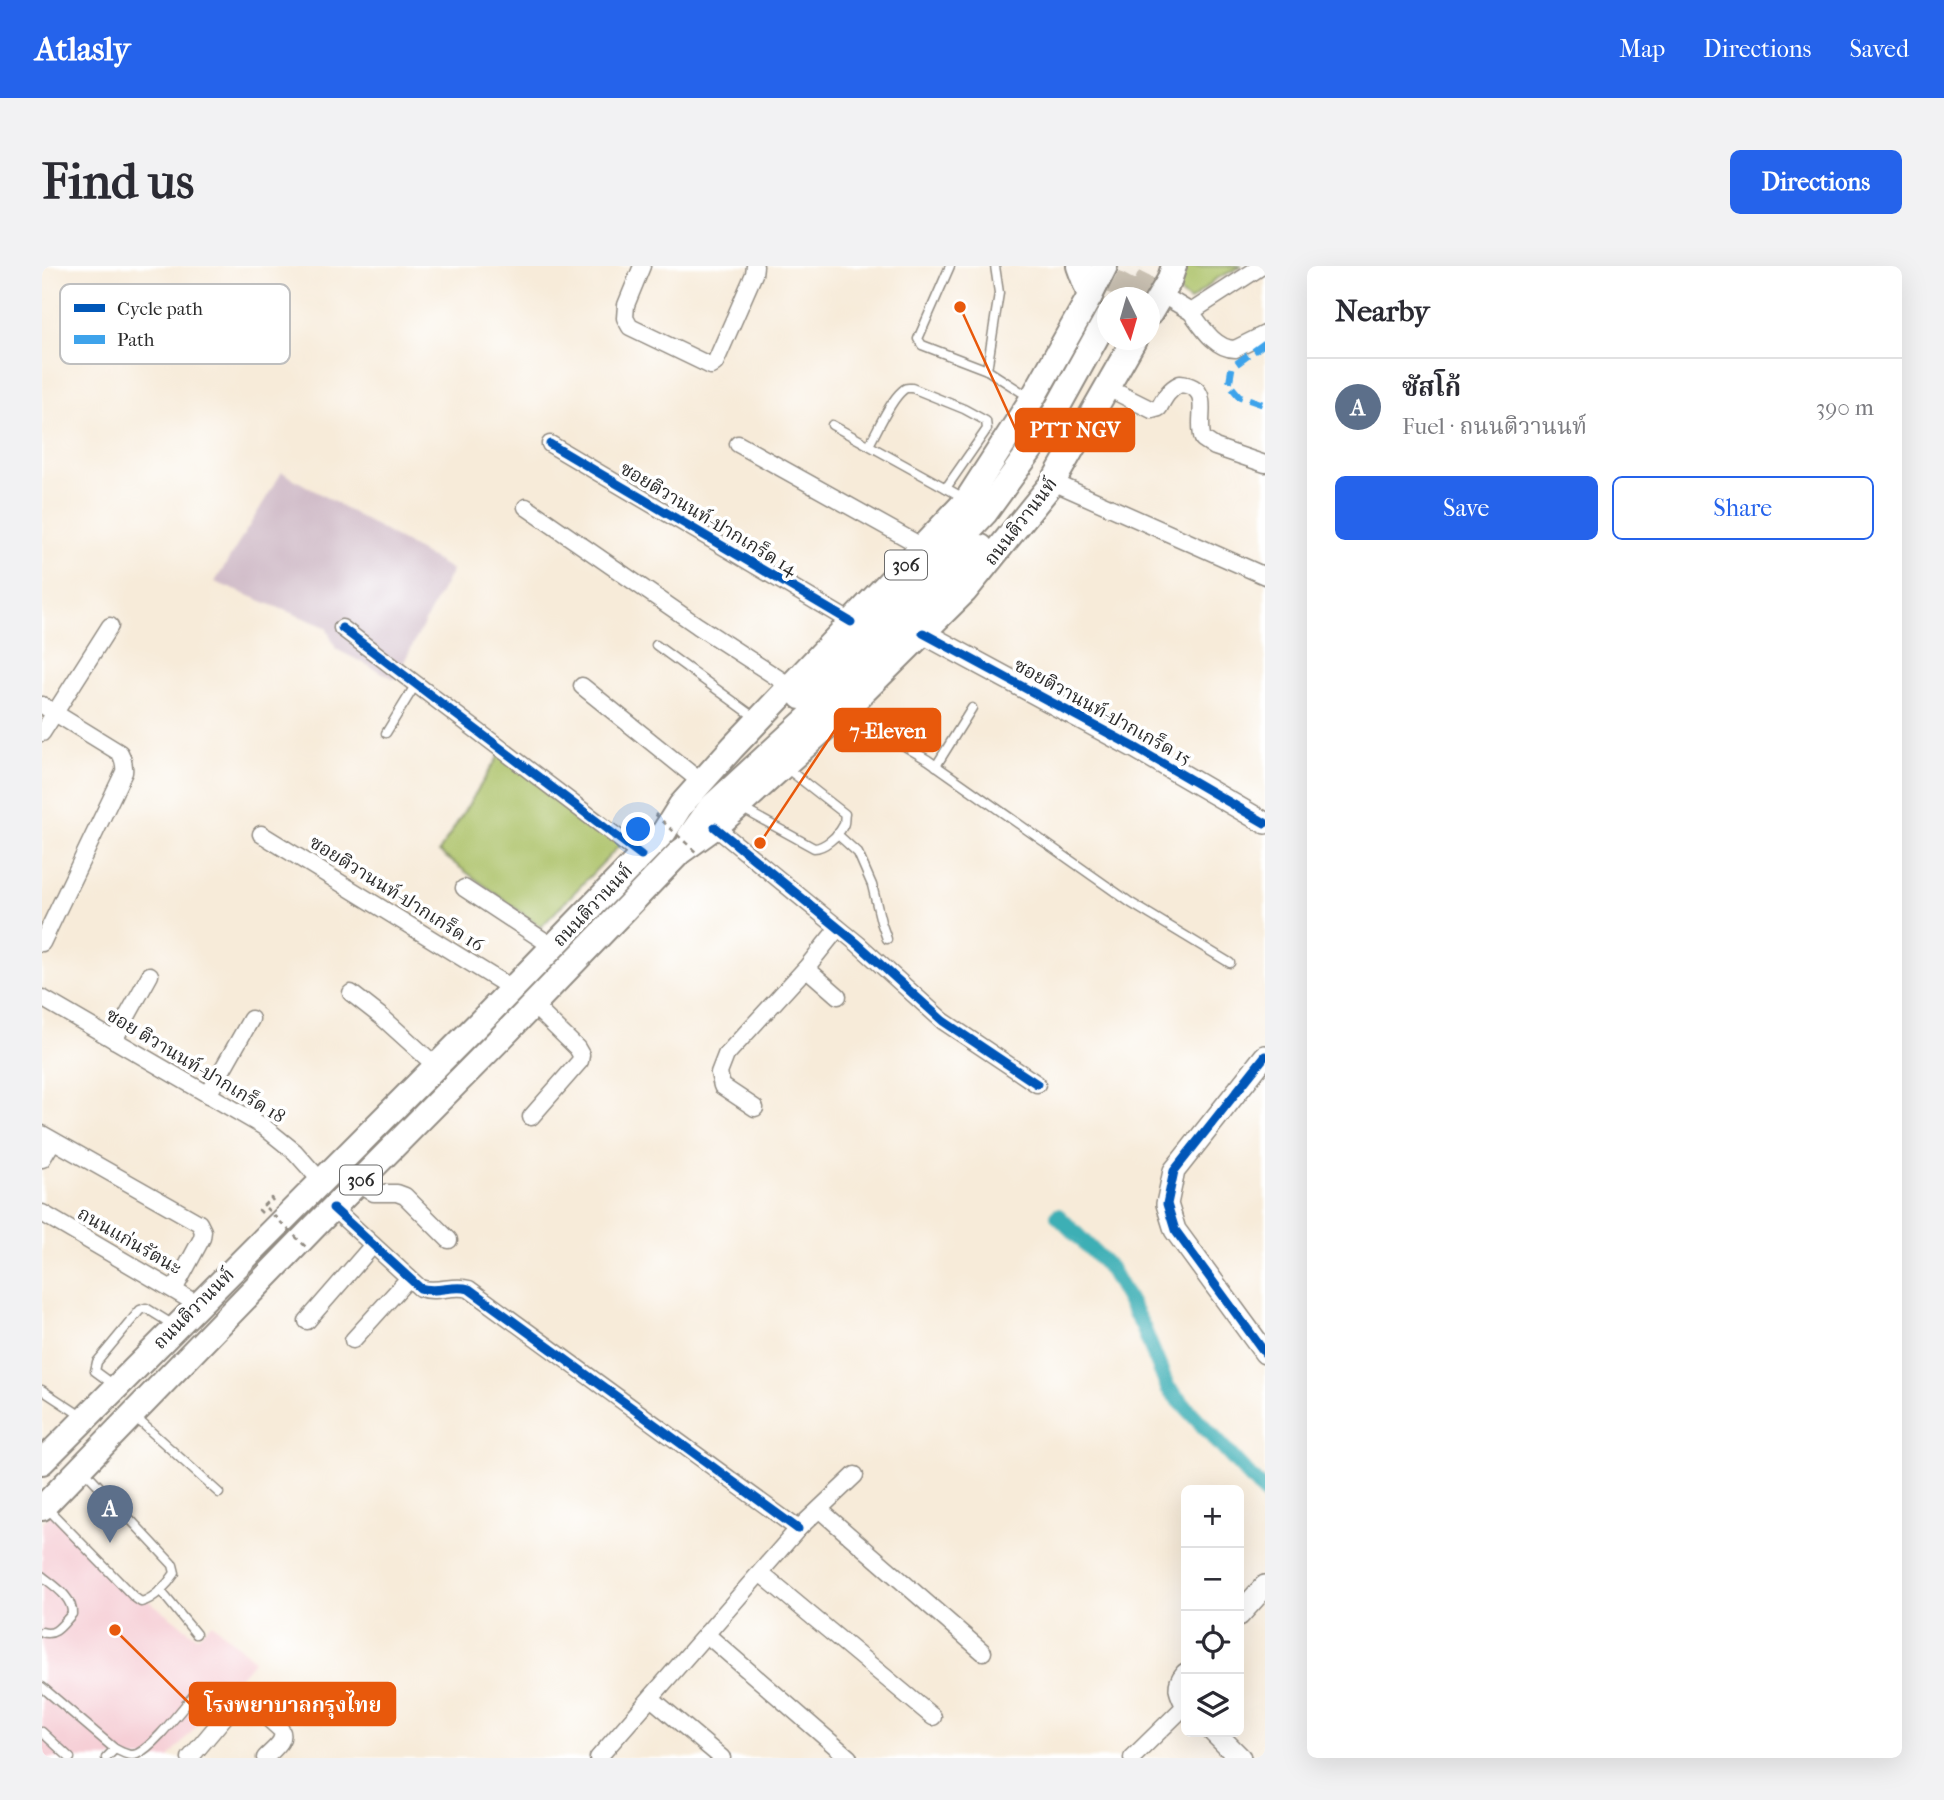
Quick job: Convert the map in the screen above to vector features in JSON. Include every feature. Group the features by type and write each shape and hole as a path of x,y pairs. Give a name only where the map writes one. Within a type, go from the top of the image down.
{"main road":[{"path":"1080,266 1090,296"},
{"name":"ถนนติวานนท์","path":"44,1457 86,1419 641,855 660,823 681,805 967,500 1032,399 1105,266"},
{"name":"306","path":"660,823 691,810 743,754 932,569 985,513 1045,430 1097,336"},
{"name":"306","path":"689,853 710,808 843,686 974,556 1062,439 1111,350"},
{"name":"ถนนติวานนท์","path":"44,1507 533,1005 737,806 845,710 965,590 1053,482 1128,350"}],"street":[{"path":"642,266 626,305 625,318 630,327 711,366 715,363 754,274 755,266"},
{"path":"1191,312 1262,269"},
{"path":"1167,284 1212,340 1230,349 1236,349 1265,334"},
{"path":"1106,387 1152,410 1159,408 1174,387 1180,384 1194,387 1202,402 1200,427 1203,439 1215,447 1265,464"},
{"name":"ซอยติวานนท์-ปากเกร็ด 14","path":"550,444 850,622"},
{"path":"738,444 923,547"},
{"path":"1053,482 1265,576"},
{"path":"526,507 790,686"},
{"path":"42,733 48,708 110,626"},
{"path":"342,628 641,855"},
{"name":"ซอยติวานนท์-ปากเกร็ด 15","path":"923,633 1136,748 1265,823"},
{"path":"582,686 701,782"},
{"path":"42,943 124,768 120,753 48,708"},
{"path":"715,827 838,928 943,1021 1037,1084"},
{"name":"ซอยติวานนท์-ปากเกร็ด 16","path":"261,834 511,988"},
{"path":"464,888 552,946"},
{"path":"755,1108 722,1086 719,1073 726,1055 806,968 838,928"},
{"path":"806,968 838,996"},
{"path":"114,1040 150,975"},
{"path":"351,993 436,1066"},
{"name":"ซอย ติวานนท์-ปากเกร็ด 18","path":"42,998 264,1127 295,1152 320,1180"},
{"path":"530,1117 580,1061 578,1048 533,1005"},
{"path":"208,1095 251,1019"},
{"path":"1265,1056 1174,1171 1167,1204 1175,1230 1265,1353"},
{"path":"42,1159 48,1137 200,1223 202,1238 174,1290"},
{"path":"359,1183 374,1193 397,1193 405,1196 449,1240"},
{"path":"333,1208 420,1288 427,1291 463,1287 469,1289 798,1530"},
{"name":"ถนนแก่นรัตนะ","path":"42,1213 197,1304"},
{"path":"307,1321 373,1245"},
{"path":"353,1340 409,1278"},
{"path":"599,1758 798,1530 855,1475"},
{"path":"820,1510 984,1652"},
{"path":"760,1573 933,1717"},
{"path":"1243,1611 1265,1586"},
{"path":"706,1634 849,1758"},
{"path":"651,1698 722,1758"},
{"path":"190,1758 237,1702 247,1699 281,1730 283,1735 282,1740 265,1758"},
{"path":"1132,1758 1181,1710"},
{"path":"1219,1737 1240,1758"}],"lane":[{"path":"950,266 918,339 922,345 987,370 1032,399"},
{"path":"987,370 999,293 995,266"},
{"path":"869,445 881,421 901,391 906,388 964,409 986,421 987,429 946,488"},
{"path":"832,425 967,500"},
{"path":"656,645 758,720"},
{"path":"386,733 416,684"},
{"path":"936,766 972,708"},
{"path":"845,710 936,766 1131,903 1230,963"},
{"path":"737,806 814,848 825,845 844,825 845,814 784,766"},
{"path":"837,834 858,853 872,885 887,939"},
{"path":"116,1386 95,1371 95,1367 140,1310 146,1308 176,1326"},
{"path":"42,1390 86,1419"},
{"path":"132,1415 219,1493"},
{"path":"44,1507 141,1602 148,1601 171,1580 175,1573 173,1565 82,1468"},
{"path":"42,1576 73,1606 72,1614 55,1632 42,1632"},
{"path":"160,1590 196,1634"},
{"path":"42,1687 116,1749 127,1755 137,1754 159,1736 193,1696"},
{"path":"42,1732 70,1758"},
{"path":"106,1758 116,1749"}],"path":[{"path":"660,823 689,853"},
{"path":"259,1210 271,1198 274,1201 266,1208 308,1249"}],"shaded area":[{"path":"282,472 452,570 395,679 336,649 326,627 215,582"},
{"path":"52,1513 134,1597 148,1600 197,1637 212,1623 254,1660 169,1758 42,1758 42,1523"}],"green space":[{"path":"1187,266 1242,266 1216,279 1190,301 1169,284"},
{"path":"500,754 622,843 541,927 439,852"}],"waterway":[{"path":"1058,1216 1110,1268 1142,1325 1168,1388 1265,1493"}],"tunnel":[{"path":"1124,287 1135,266"},
{"path":"1144,287 1155,266"}],"marked path":[{"path":"1265,343 1232,367 1229,384 1239,396 1265,405"}],"cycle path":[{"path":"550,444 851,622"},
{"path":"342,628 641,855"},
{"path":"923,633 1136,748 1265,823"},
{"path":"715,827 858,944 943,1021 1037,1084"},
{"path":"1265,1056 1174,1171 1167,1204 1175,1230 1265,1353"},
{"path":"333,1208 420,1288 469,1289 798,1529"}],"place":[{"name":"PTT NGV","path":"960,307"},
{"name":"7-Eleven","path":"760,843"},
{"name":"ซัสโก้","path":"110,1543"},
{"name":"โรงพยาบาลกรุงไทย","path":"115,1630"}]}
